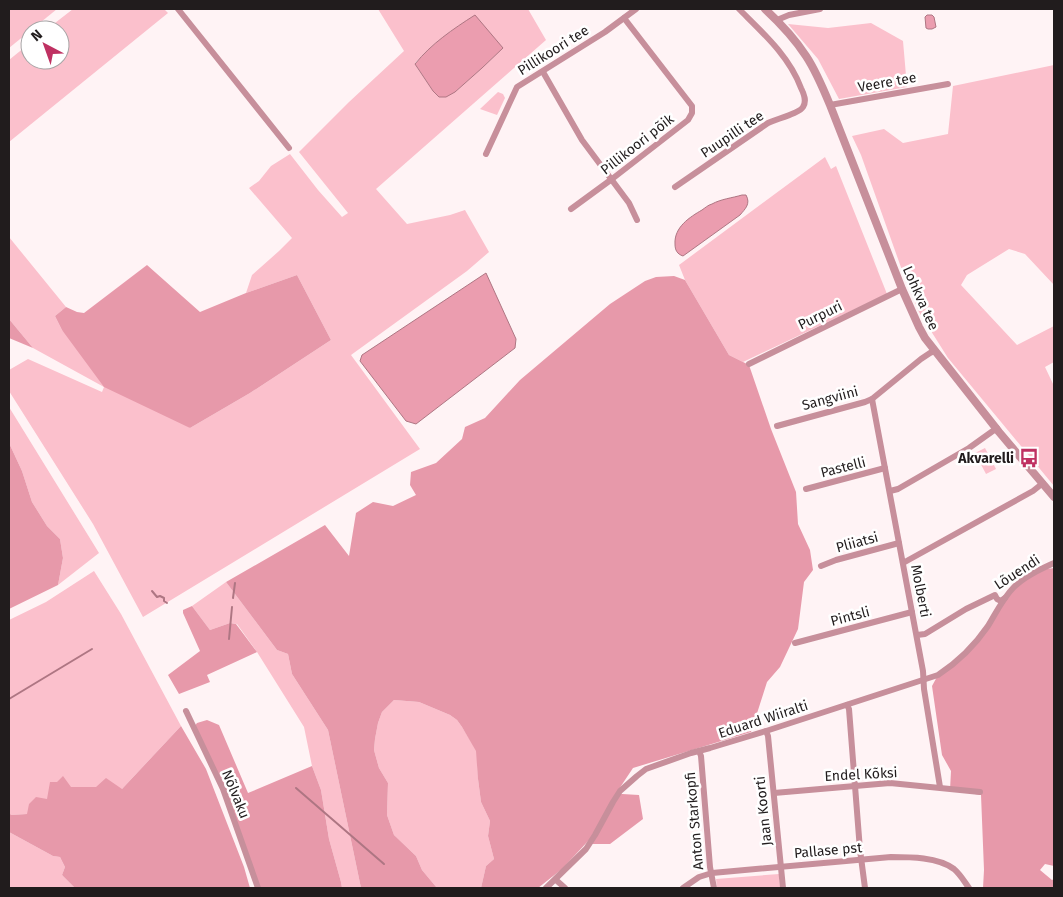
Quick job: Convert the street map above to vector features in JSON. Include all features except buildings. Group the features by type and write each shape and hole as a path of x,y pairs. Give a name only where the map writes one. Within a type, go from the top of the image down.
{"street":[{"path":"178,9 289,148"},
{"name":"Pillikoori tee","path":"486,154 518,87 605,32 636,9"},
{"name":"Puupilli tee","path":"675,187 768,123 799,111 805,104 804,96 792,67 774,45 739,9"},
{"name":"Lohkva tee","path":"765,9 796,42 814,70 830,105 918,327 934,351 1054,497"},
{"path":"777,20 789,15 820,9"},
{"name":"Pillikoori põik","path":"571,209 688,120 692,113 692,106 624,18"},
{"path":"543,72 582,140 629,202 637,220"},
{"name":"Veere tee","path":"830,105 948,84"},
{"name":"Purpuri","path":"749,364 902,289"},
{"name":"Sangviini","path":"777,426 872,399 930,352 934,351"},
{"name":"Molberti","path":"872,399 923,671 924,689 940,787"},
{"path":"890,491 898,489 969,448 997,428"},
{"name":"Pastelli","path":"806,489 885,468"},
{"path":"903,563 1033,491 1043,483"},
{"name":"Pliiatsi","path":"821,566 836,560 899,543"},
{"name":"Lõuendi","path":"916,635 924,634 995,595 997,599 1005,598 1024,579 1054,563"},
{"name":"Eduard Wiiralti","path":"546,888 586,849 596,835 620,791 637,776 653,766 938,675 964,655 986,628 1005,598"},
{"name":"Pintsli","path":"795,643 912,612"},
{"path":"847,705 849,709 865,888"},
{"name":"Nõlvaku","path":"186,711 223,789 258,888"},
{"name":"Jaan Koorti","path":"766,731 783,888"},
{"name":"Anton Starkopfi","path":"699,751 701,756 710,867 714,888"},
{"name":"Endel Kõksi","path":"774,793 890,783 980,792"},
{"name":"Pallase pst","path":"683,888 698,878 712,873 900,857 942,862 954,869 969,888"},
{"path":"556,880 565,888"}],"shaded area":[{"path":"9,9 57,9 43,20 20,20 20,39 9,48"},
{"path":"73,9 164,9 168,13 9,142 9,60 20,51 20,70 70,70 70,20 59,20"},
{"path":"378,9 528,9 546,40 376,189 407,224 465,210 489,252 467,271 351,355 420,449 143,617 93,524 9,391 9,370 28,359 102,392 104,387 33,348 9,319 9,237 66,307 55,316 62,330 190,428 250,393 331,340 297,275 246,293 252,275 292,238 249,188 259,181 271,166 290,154 342,217 348,213 299,152 404,51","holes":["463,23 503,48 455,92 433,91 415,63 432,46"]},
{"path":"475,15 503,48 455,92 446,97 439,97 415,64 435,43"},
{"path":"927,15 934,17 936,27 932,29 926,28 925,17"},
{"path":"871,23 903,41 907,87 839,99 818,59 788,24 828,28"},
{"path":"1054,65 1054,285 1025,254 1009,249 967,275 961,285 1017,345 1054,326 1054,362 1045,367 1054,386 1054,486 948,358 919,312 861,155 852,136 884,129 903,143 948,134 953,86"},
{"path":"498,92 503,94 505,98 497,115 480,109"},
{"path":"825,157 831,169 836,166 887,294 743,362 729,355 685,280 679,265"},
{"path":"746,195 748,204 740,215 683,256 678,253 675,248 675,238 677,232 688,219 709,205"},
{"path":"147,265 200,312 297,275 331,340 250,393 190,428 104,387 62,330 55,316 66,307 84,313"},
{"path":"486,273 516,339 515,348 416,424 406,421 360,361 362,355"},
{"path":"674,276 685,280 729,355 749,365 771,429 796,492 798,524 810,550 813,570 804,582 798,629 780,667 767,682 751,732 633,768 615,795 639,795 643,819 610,844 588,844 590,839 562,869 538,888 481,888 486,866 494,859 488,836 490,821 481,802 476,751 457,720 450,715 419,702 394,700 382,712 378,723 374,750 379,768 388,783 387,815 394,835 416,856 422,870 437,888 361,888 328,730 292,674 288,654 277,650 226,582 325,525 349,556 356,513 373,502 393,506 416,495 410,485 411,472 436,463 462,439 465,427 485,418 520,380 610,304 645,281 656,277"},
{"path":"9,319 33,348 9,338"},
{"path":"9,407 99,553 58,585 63,558 60,539 47,526 32,502 22,471 9,443"},
{"path":"9,443 22,471 32,502 47,526 60,539 63,558 58,585 9,609"},
{"path":"985,448 996,469 986,474 975,453"},
{"path":"1054,568 1054,866 1045,864 1040,870 1052,880 1054,879 1054,888 983,888 981,795 950,790 951,771 942,755 932,686 938,675 964,655 1014,587 1040,570"},
{"path":"94,571 121,614 181,726 121,790 71,787 47,799 28,814 11,815 9,812 9,620 46,602"},
{"path":"226,582 277,650 288,654 292,674 328,730 361,888 342,888 329,839 321,790 312,766 304,727 237,624 230,623 210,630 192,606"},
{"path":"192,606 210,630 230,623 236,624 257,652 207,675 210,682 179,694 168,675 200,651 183,613 183,610"},
{"path":"394,700 419,702 450,715 457,720 477,751 481,802 490,821 488,836 494,859 486,866 481,888 437,888 422,870 416,856 394,835 387,815 388,783 379,768 374,750 378,723 382,712"},
{"path":"207,720 219,725 248,793 312,766 321,790 329,839 342,888 259,888 228,799 194,727 197,723"},
{"path":"181,726 206,769 244,867 250,888 75,888 62,875 65,867 60,857 53,856 9,832 9,812 11,815 27,814 29,804 36,797 47,799 50,782 57,782 63,776 71,787 96,787 106,778 122,789"},
{"path":"9,832 53,856 60,857 65,867 62,875 75,888 9,888"},
{"path":"779,874 780,888 717,888 716,879"}],"waterway":[{"path":"233,598 235,583"},
{"path":"152,591 157,597 164,598 164,601 167,603"},
{"path":"229,639 232,607"},
{"path":"9,699 92,649"},
{"path":"296,788 384,864"}],"place":[{"name":"Akvarelli","path":"1029,458"}]}
